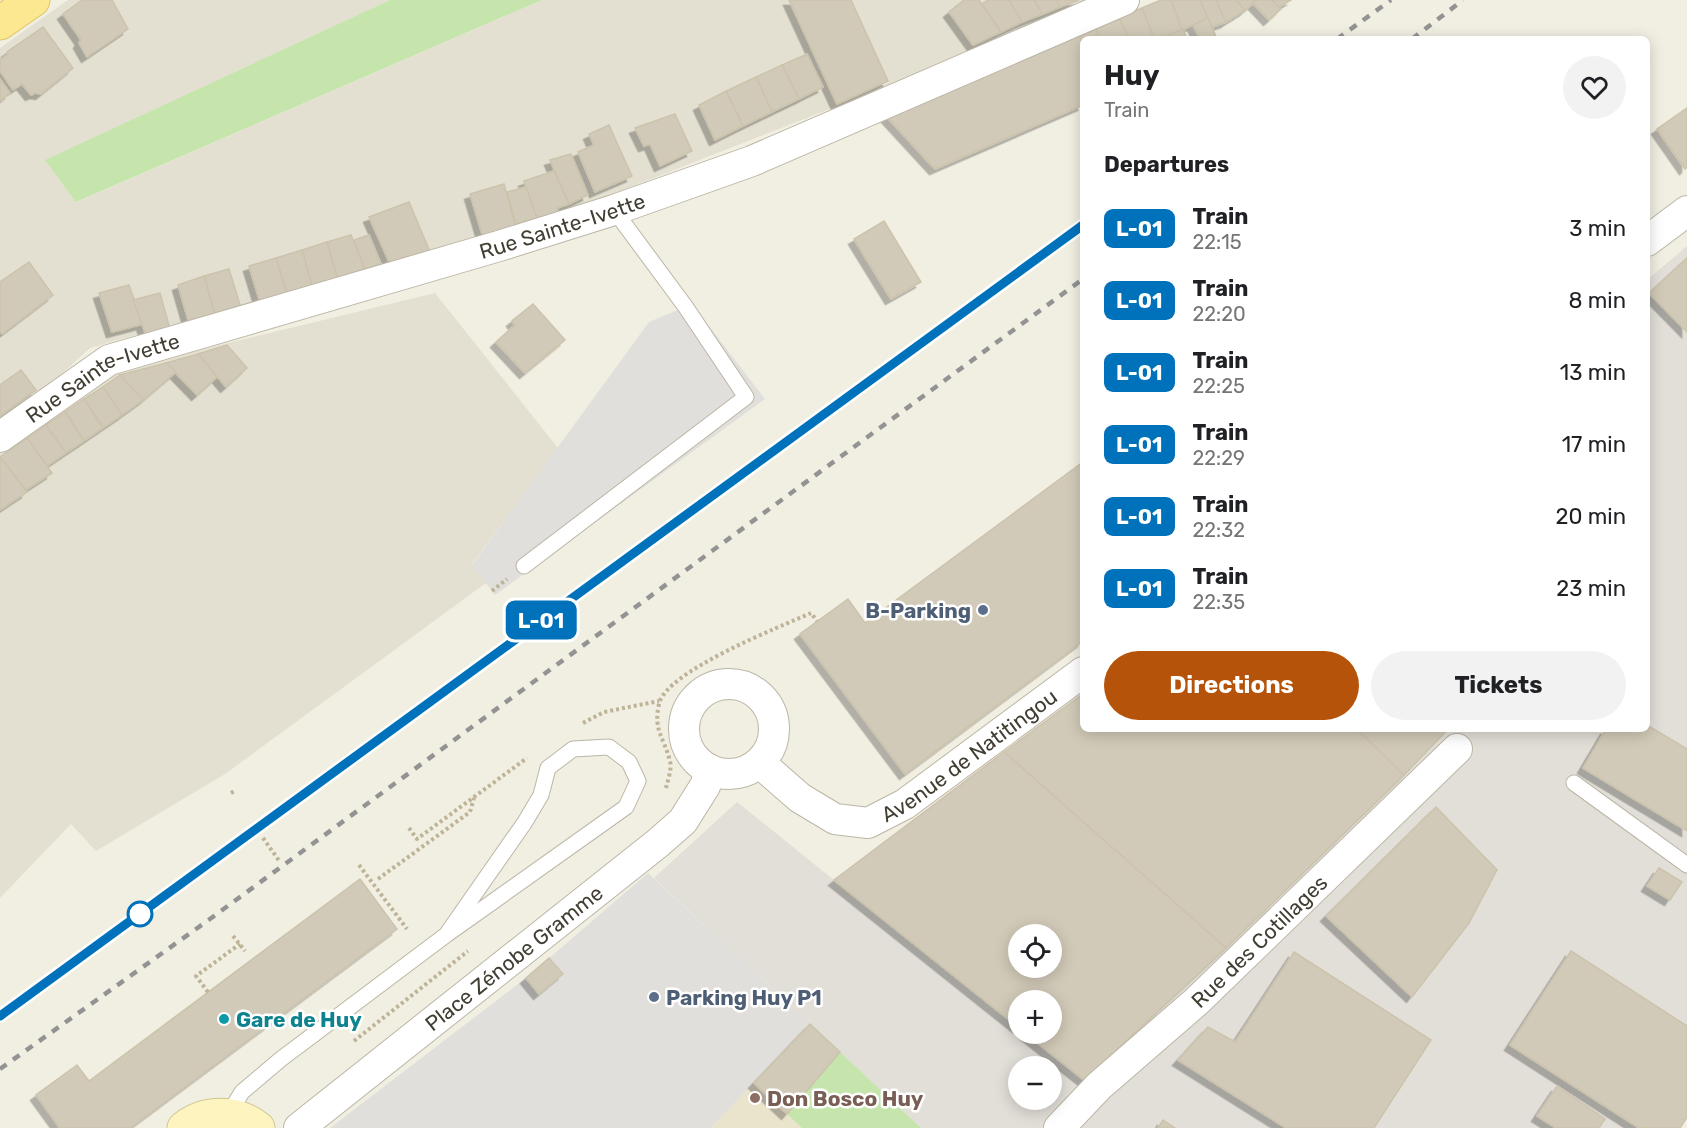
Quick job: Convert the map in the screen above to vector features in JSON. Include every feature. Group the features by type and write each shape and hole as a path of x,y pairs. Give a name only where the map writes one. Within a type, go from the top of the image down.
{"main road":[{"path":"0,23 33,0"}],"street":[{"name":"Rue Sainte-Ivette","path":"0,437 109,360 614,210 752,161 1124,0"},
{"path":"1650,239 1687,211"},
{"name":"Avenue de Natitingou","path":"760,763 800,798 835,819 868,823 904,804 1080,674"},
{"path":"737,684 754,691 767,705 774,723 768,752 760,763 748,769 730,774 711,770 696,760 686,744 683,725 689,707 701,693 718,685 737,684"},
{"name":"Rue des Cotillages","path":"1059,1128 1099,1086 1197,1001 1457,749"},
{"name":"Place Zénobe Gramme","path":"299,1128 658,843 683,821 705,786 711,770"},
{"path":"184,1128 192,1122 209,1116 228,1115 242,1119 258,1128"}],"lane":[{"path":"524,566 746,397 685,306 614,210"},
{"path":"228,1115 242,1092 281,1059 446,935 626,807 638,782 630,762 609,747 573,749 548,768 541,795 525,822 446,935"},
{"path":"1574,783 1687,865"}],"path":[{"path":"231,793 236,790"},
{"path":"378,879 470,812 474,797"},
{"path":"409,828 417,839"},
{"path":"263,838 280,862"},
{"path":"359,865 407,929"},
{"path":"232,936 245,951"},
{"path":"208,992 196,976 240,944"}],"shaded area":[{"path":"68,0 390,0 46,160 77,202 542,0 1097,0 891,85 552,218 90,348 45,389 0,423 0,48"},
{"path":"1687,246 1687,1118 1681,1128 921,1128 654,878 737,802 834,880 1080,694 1080,732 1650,732 1650,277"},
{"path":"435,293 558,448 472,564 486,583 225,774 96,851 71,824 0,898 0,449 113,371"},
{"path":"692,304 765,399 495,595 472,565 649,322"},
{"name":"Parking Huy P1","path":"648,873 810,1024 711,1128 330,1128 526,978"},
{"name":"Don Bosco Huy","path":"754,1083 802,1128 711,1128"}],"green space":[{"path":"390,0 542,0 76,202 45,160"},
{"path":"840,1052 921,1128 802,1128 787,1114"}],"building":[{"path":"82,0 112,0 128,29 87,57 79,43 81,40 63,14"},
{"path":"789,0 851,0 888,81 837,104"},
{"path":"964,0 979,0 1001,32 973,45 949,12"},
{"path":"988,0 1009,0 1022,22 1001,32 982,4"},
{"path":"1009,0 1034,0 1043,14 1022,22"},
{"path":"1034,0 1057,0 1060,7 1043,14"},
{"path":"1057,0 1079,0 1060,7"},
{"path":"1161,0 1171,0 1182,30 1167,36 1153,36 1142,8"},
{"path":"1171,0 1200,0 1208,18 1182,30"},
{"path":"1200,0 1216,0 1226,22 1212,27"},
{"path":"1216,0 1236,0 1245,10 1226,22"},
{"path":"1236,0 1257,0 1245,10"},
{"path":"1257,0 1272,0 1281,9 1269,20 1253,3"},
{"path":"1272,0 1291,0 1279,7"},
{"path":"1142,8 1153,36 1128,36 1119,18"},
{"path":"1119,18 1128,36 1099,36 1095,28"},
{"path":"1208,18 1216,36 1198,36 1193,25"},
{"path":"43,27 73,68 41,94 31,95 22,84 13,90 0,71 0,60 7,55 7,52"},
{"path":"1095,28 1099,36 1080,36 1080,106 935,169 887,117"},
{"path":"1183,29 1186,36 1167,36"},
{"path":"807,54 823,87 799,99 782,65"},
{"path":"782,65 799,99 772,112 756,77"},
{"path":"756,77 772,112 743,126 726,91"},
{"path":"0,79 10,93 0,101"},
{"path":"726,91 743,126 715,140 699,105"},
{"path":"1687,108 1687,167 1685,169 1657,129"},
{"path":"675,114 692,151 660,166 650,144 644,146 635,128"},
{"path":"609,125 632,176 595,192 578,152 594,145 589,134"},
{"path":"571,154 588,195 569,204 550,160"},
{"path":"554,171 569,204 557,208 558,213 537,218 524,181"},
{"path":"504,184 516,228 483,237 470,194"},
{"path":"526,187 537,218 516,224 507,192"},
{"path":"409,202 431,254 391,266 369,217"},
{"path":"884,221 921,282 891,299 854,239"},
{"path":"351,235 365,269 337,278 327,242"},
{"path":"369,235 381,264 365,269 354,240"},
{"path":"327,242 337,278 312,286 302,250"},
{"path":"302,250 312,286 287,294 276,258"},
{"path":"276,258 287,294 260,302 249,266"},
{"path":"1687,258 1687,332 1650,294"},
{"path":"29,262 53,295 2,334 0,331 0,282"},
{"path":"229,269 241,308 215,315 204,276"},
{"path":"204,276 215,315 189,323 178,285"},
{"path":"129,285 143,324 112,332 99,293"},
{"path":"160,293 170,329 146,335 133,300"},
{"path":"533,304 565,340 525,373 496,342 515,325 512,321"},
{"path":"227,345 247,368 226,387 198,354"},
{"path":"198,354 217,377 197,395 166,363"},
{"path":"166,363 176,372 143,400 120,375"},
{"path":"21,370 36,390 0,416 0,385"},
{"path":"120,375 143,400 122,415 103,387"},
{"path":"103,387 122,415 103,428 84,399"},
{"path":"84,399 103,428 84,441 65,412"},
{"path":"65,412 84,441 66,453 46,425"},
{"path":"46,425 66,453 47,466 27,438"},
{"path":"27,438 52,473 26,490 0,457"},
{"path":"0,457 27,492 0,510"},
{"name":"B-Parking","path":"1080,464 1080,643 905,774 800,634 848,599 865,623"},
{"path":"1080,696 1080,732 1360,732 1404,775 1226,948 1004,752"},
{"path":"1650,727 1687,749 1687,831 1583,768 1604,732 1650,732"},
{"path":"1360,732 1445,732 1404,775"},
{"path":"1004,752 1226,948 1084,1080 1062,1063 1062,1056 1054,1056 1039,1044 1062,1044 1062,990 1008,990 1008,1019 834,880"},
{"path":"1436,807 1497,870 1469,923 1412,997 1326,916"},
{"path":"1659,868 1682,882 1670,900 1647,886"},
{"name":"Gare de Huy","path":"360,879 397,929 130,1128 60,1128 36,1095 77,1065 89,1081"},
{"path":"1571,951 1687,1026 1687,1117 1680,1128 1639,1128 1510,1045"},
{"path":"1294,952 1431,1040 1374,1128 1286,1128 1178,1060 1208,1027 1235,1042"},
{"path":"549,958 563,974 539,994 526,978"},
{"path":"810,1024 840,1052 787,1114 754,1083"},
{"path":"1557,1086 1605,1119 1599,1128 1556,1128 1537,1116"},
{"path":"1163,1120 1175,1128 1158,1128"}],"railway":[{"path":"1341,36 1391,0"},
{"path":"1416,36 1463,0"},
{"path":"0,1016 1080,227"},
{"path":"0,1069 210,919 1080,281"}],"train":[{"name":"L-01","path":"0,1016 1080,227"}],"place":[{"name":"B-Parking","path":"983,610"},
{"name":"Parking Huy P1","path":"654,997"},
{"name":"Gare de Huy","path":"224,1019"},
{"name":"Don Bosco Huy","path":"755,1098"}]}
